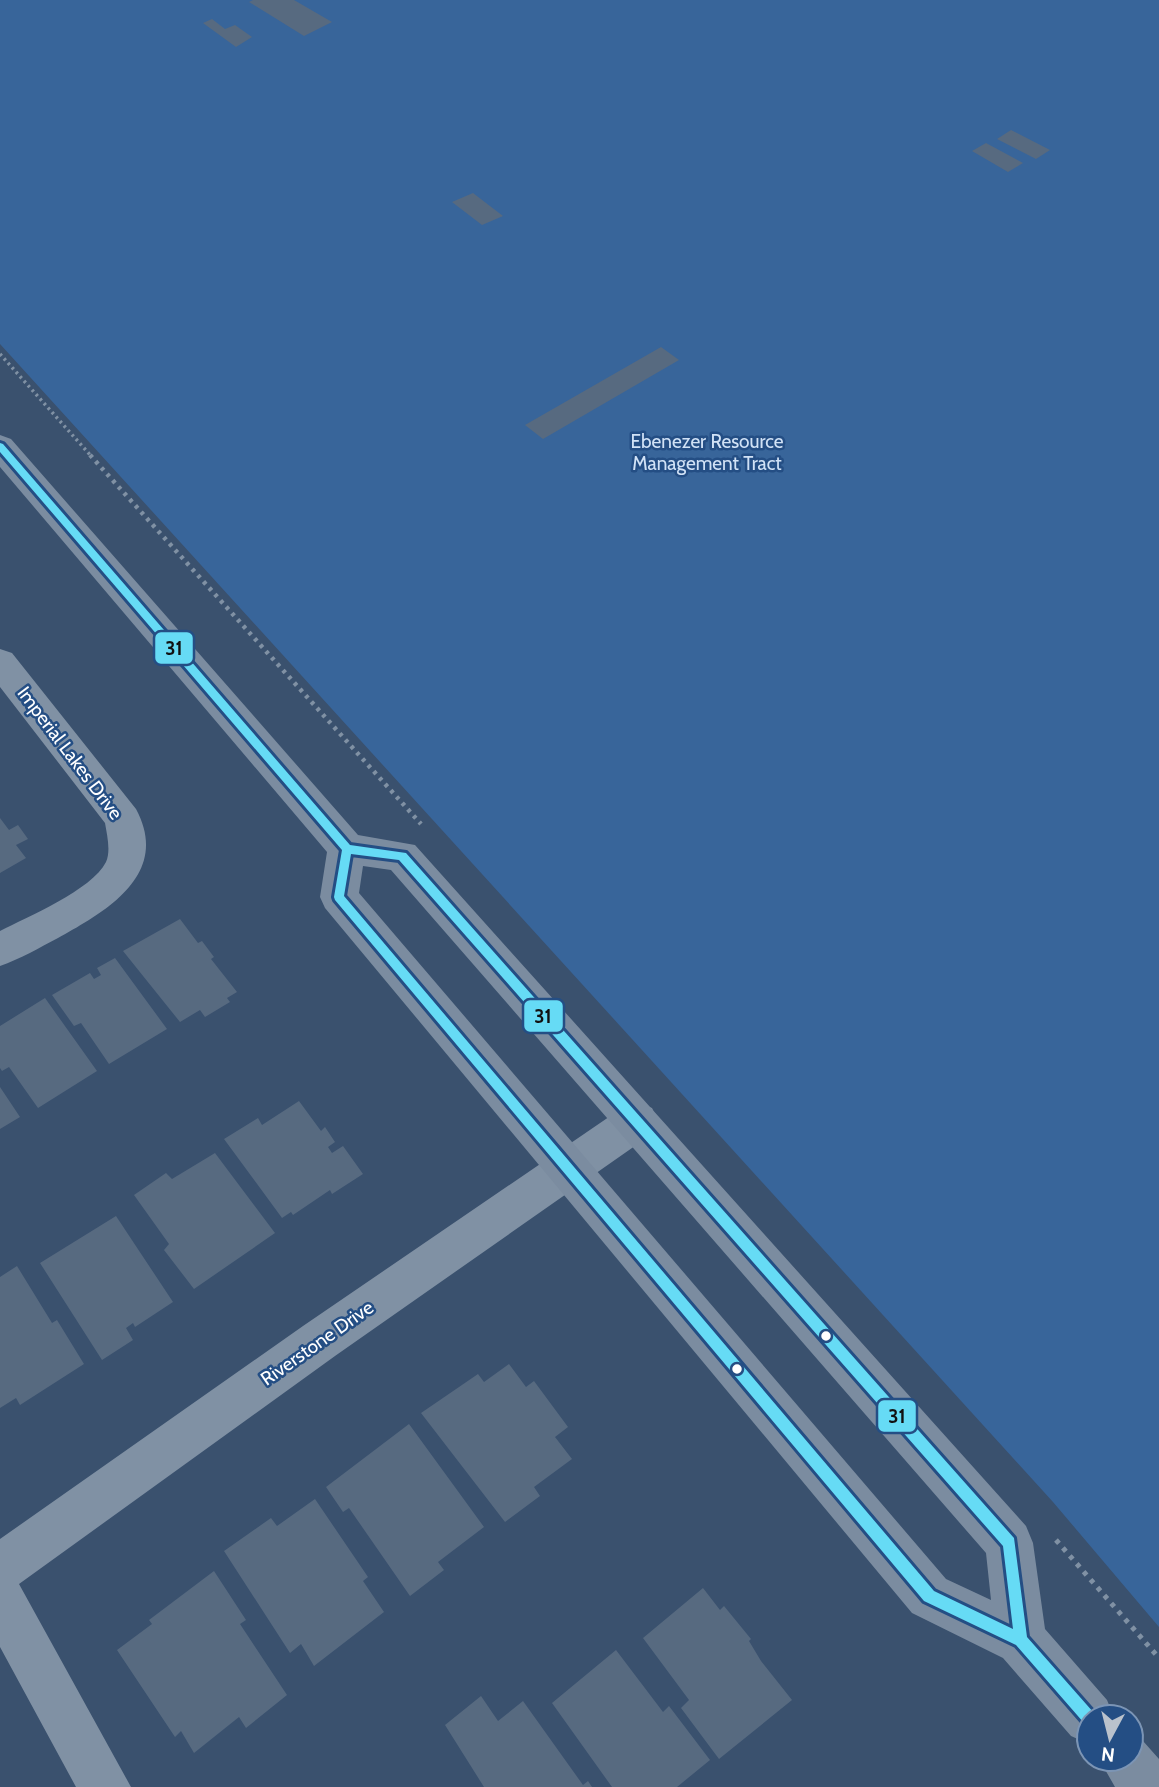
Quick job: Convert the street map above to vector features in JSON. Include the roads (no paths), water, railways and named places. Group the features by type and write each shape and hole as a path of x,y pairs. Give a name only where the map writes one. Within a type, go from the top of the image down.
{"main road":[{"path":"0,446 347,849 402,856 1009,1543 1021,1640"},
{"path":"347,849 339,897 929,1596 1021,1640 1076,1703"},
{"path":"1137,1773 1149,1787"}],"street":[{"name":"Imperial Lakes Drive","path":"0,662 123,818 128,842 123,868 97,895 0,950"},
{"name":"Riverstone Drive","path":"0,1568 319,1341 637,1121"},
{"path":"0,1598 105,1787"}],"park label":[{"name":"Ebenezer Resource Management Tract","path":"707,452"}]}
